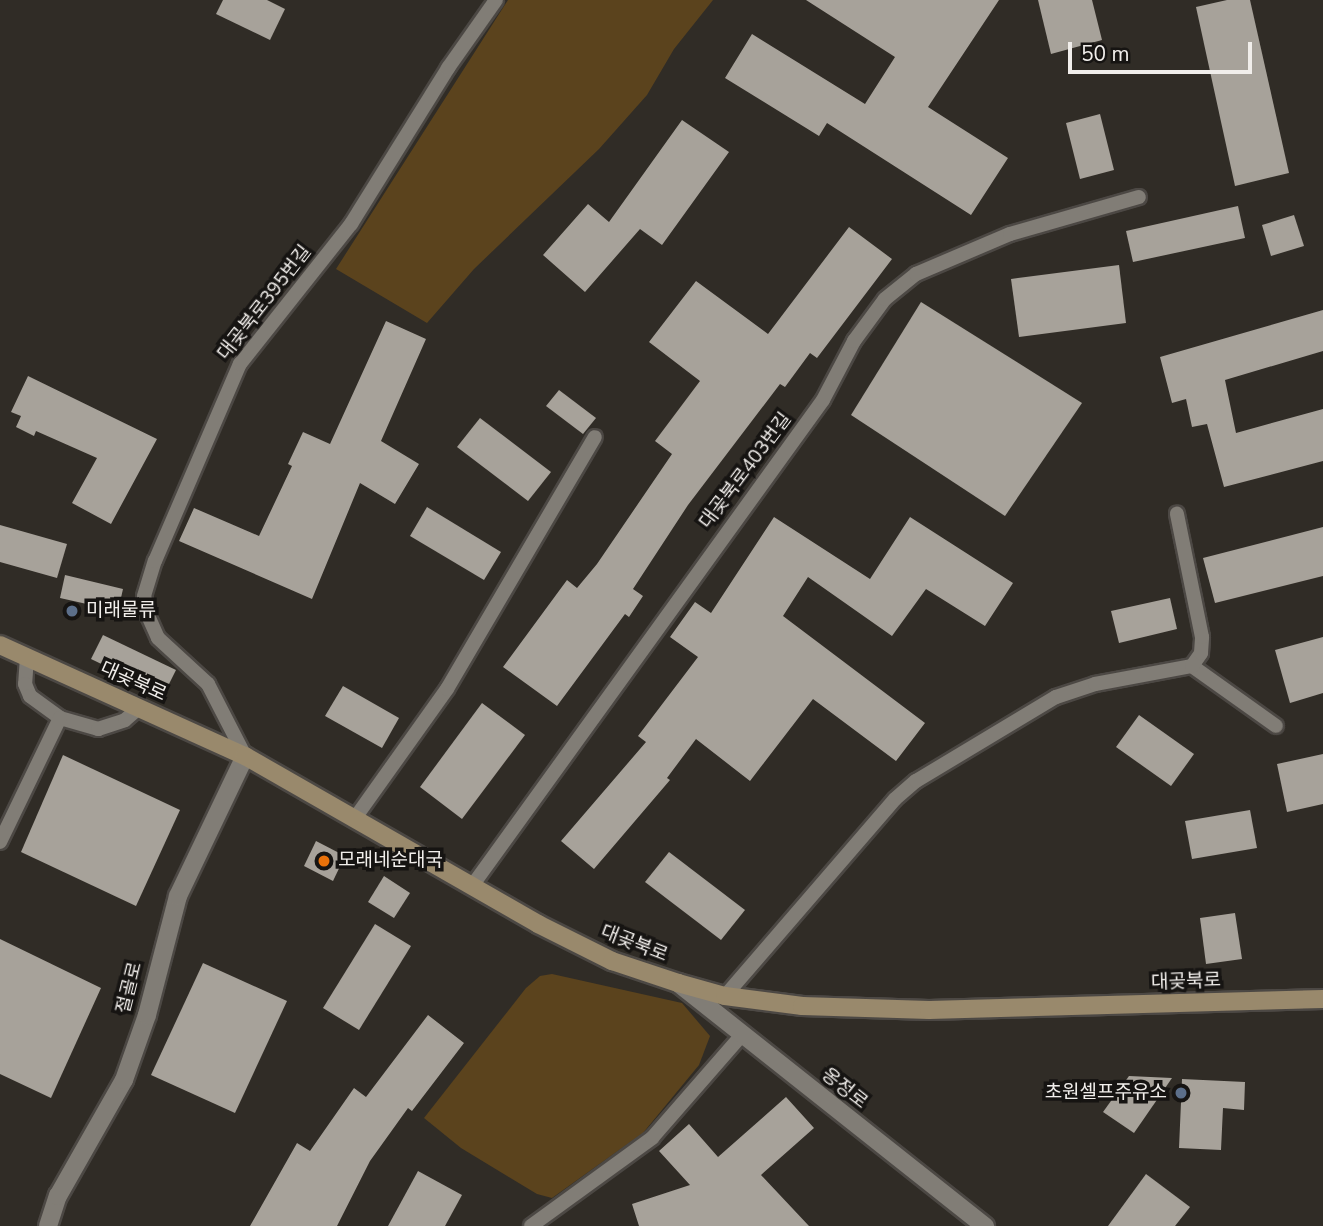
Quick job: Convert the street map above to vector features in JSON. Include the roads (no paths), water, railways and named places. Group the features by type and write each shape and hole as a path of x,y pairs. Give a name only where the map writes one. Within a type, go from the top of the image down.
{"street":[{"name":"대곶북로","path":"0,645 245,756 471,886 612,961 725,996 802,1006 929,1010 1323,999"},
{"name":"절골로","path":"48,1226 58,1196 124,1080 147,1015 177,896 245,756"},
{"name":"옹정로","path":"678,983 741,1036 985,1226"}],"lane":[{"name":"대곶북로395번길","path":"245,756 208,684 158,638 148,616 144,596 155,561 240,364 351,224 448,68 496,0"},
{"name":"대곶북로403번길","path":"471,886 823,400 853,341 886,299 916,274 999,239 1139,197"},
{"path":"355,818 447,689 595,437"},
{"path":"725,996 895,799 916,781 1056,697 1095,684 1192,666 1201,653 1202,637 1177,514"},
{"path":"27,657 25,684 30,696 60,718 97,729 125,720 139,708"},
{"path":"1192,666 1276,726"},
{"path":"0,842 60,718"},
{"path":"531,1226 652,1138 741,1036"}],"place":[{"name":"미래물류","path":"72,611"},
{"name":"모래네순대국","path":"324,861"},
{"name":"초원셀프주유소","path":"1181,1093"}]}
